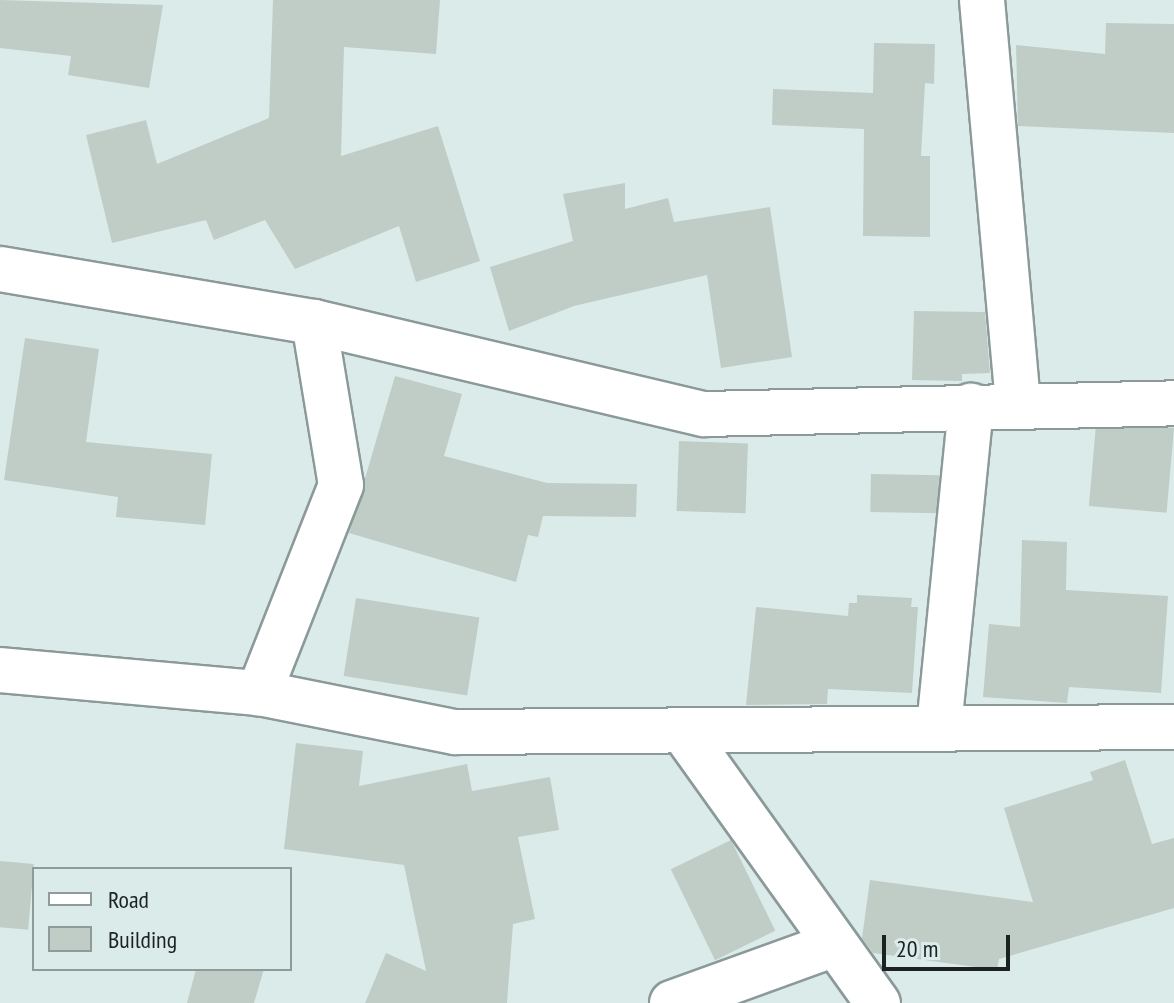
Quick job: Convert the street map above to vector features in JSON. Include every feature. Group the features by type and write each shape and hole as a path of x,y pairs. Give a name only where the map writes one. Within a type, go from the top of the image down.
{"street":[{"path":"982,0 1018,404"},
{"path":"0,269 314,322 704,414 1018,404 1174,403"},
{"path":"259,693 341,485 314,322"},
{"path":"939,727 971,406"},
{"path":"0,670 259,693 455,732 1174,727"},
{"path":"683,731 832,945 878,1003"},
{"path":"672,1003 832,945"}],"building":[{"path":"0,0 163,5 149,88 68,75 71,56 0,48"},
{"path":"273,0 440,0 436,54 344,47 341,156 438,126 480,261 416,282 399,226 295,269 265,220 214,240 206,220 112,243 86,135 146,120 157,164 269,118"},
{"path":"1106,23 1174,24 1174,133 1018,126 1016,45 1105,54"},
{"path":"874,43 935,44 934,84 925,83 921,156 930,156 930,237 863,236 864,129 772,125 773,89 873,93"},
{"path":"625,183 625,209 668,198 674,222 770,207 792,357 721,368 707,275 574,306 509,331 490,267 573,241 563,194"},
{"path":"914,311 985,312 990,373 962,374 962,381 912,380"},
{"path":"25,338 99,349 86,442 212,454 205,525 116,517 118,497 4,480"},
{"path":"395,376 462,394 444,456 547,483 637,484 636,517 543,516 538,537 528,535 516,582 349,533"},
{"path":"1096,421 1174,428 1167,513 1089,506"},
{"path":"679,441 748,443 746,513 677,511"},
{"path":"871,474 939,475 938,513 870,512"},
{"path":"1022,540 1067,542 1066,590 1168,596 1161,693 1069,687 1067,703 983,697 989,624 1020,627"},
{"path":"857,595 912,598 911,607 918,607 912,693 828,689 827,704 746,705 756,607 848,616 849,603 857,603"},
{"path":"356,598 479,618 467,696 344,676"},
{"path":"296,743 363,751 359,786 467,764 472,791 550,777 559,830 518,837 535,919 513,924 507,1003 365,1003 386,953 426,971 404,865 284,849"},
{"path":"1125,760 1152,844 1174,838 1174,908 999,959 997,970 873,953 862,938 870,880 1033,902 1004,808 1093,780 1090,772"},
{"path":"731,840 775,931 715,960 671,869"},
{"path":"0,861 34,864 28,930 0,927"},
{"path":"195,971 263,971 254,1003 187,1003"}]}
